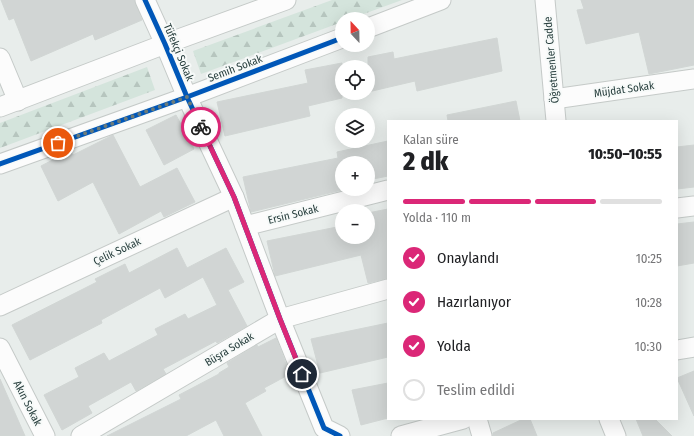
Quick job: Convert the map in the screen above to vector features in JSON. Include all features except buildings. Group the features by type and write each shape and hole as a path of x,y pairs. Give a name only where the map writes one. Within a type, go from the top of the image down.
{"street":[{"name":"Tüfekçi Sokak","path":"145,0 187,97 234,197 280,319 324,428 340,436"},
{"path":"0,107 286,0"},
{"path":"375,25 441,0"},
{"name":"Öğretmenler Cadde","path":"545,0 556,120"},
{"name":"Semih Sokak","path":"0,164 187,97 335,41"},
{"path":"0,58 18,100"},
{"name":"Müjdat Sokak","path":"554,99 694,79"},
{"name":"Ersin Sokak","path":"245,226 387,190"},
{"name":"Çelik Sokak","path":"0,306 234,197"},
{"path":"678,208 694,206"},
{"name":"Büşra Sokak","path":"81,436 280,319 387,289"},
{"path":"678,350 694,347"},
{"name":"Akın Sokak","path":"0,348 46,436"},
{"path":"401,436 459,420"},
{"path":"477,420 482,436"},
{"path":"609,420 616,436"}],"green space":[{"path":"332,0 402,0 369,12 335,12 335,25 201,74 193,51"},
{"path":"147,67 155,90 0,148 0,123"}],"cycle path":[{"path":"145,0 187,97 234,197 280,319 324,428 340,436"},
{"path":"0,164 187,97 335,41"}],"way so far":[{"path":"58,143 187,97 201,127"}],"route":[{"path":"201,127 234,197 302,374"}]}
